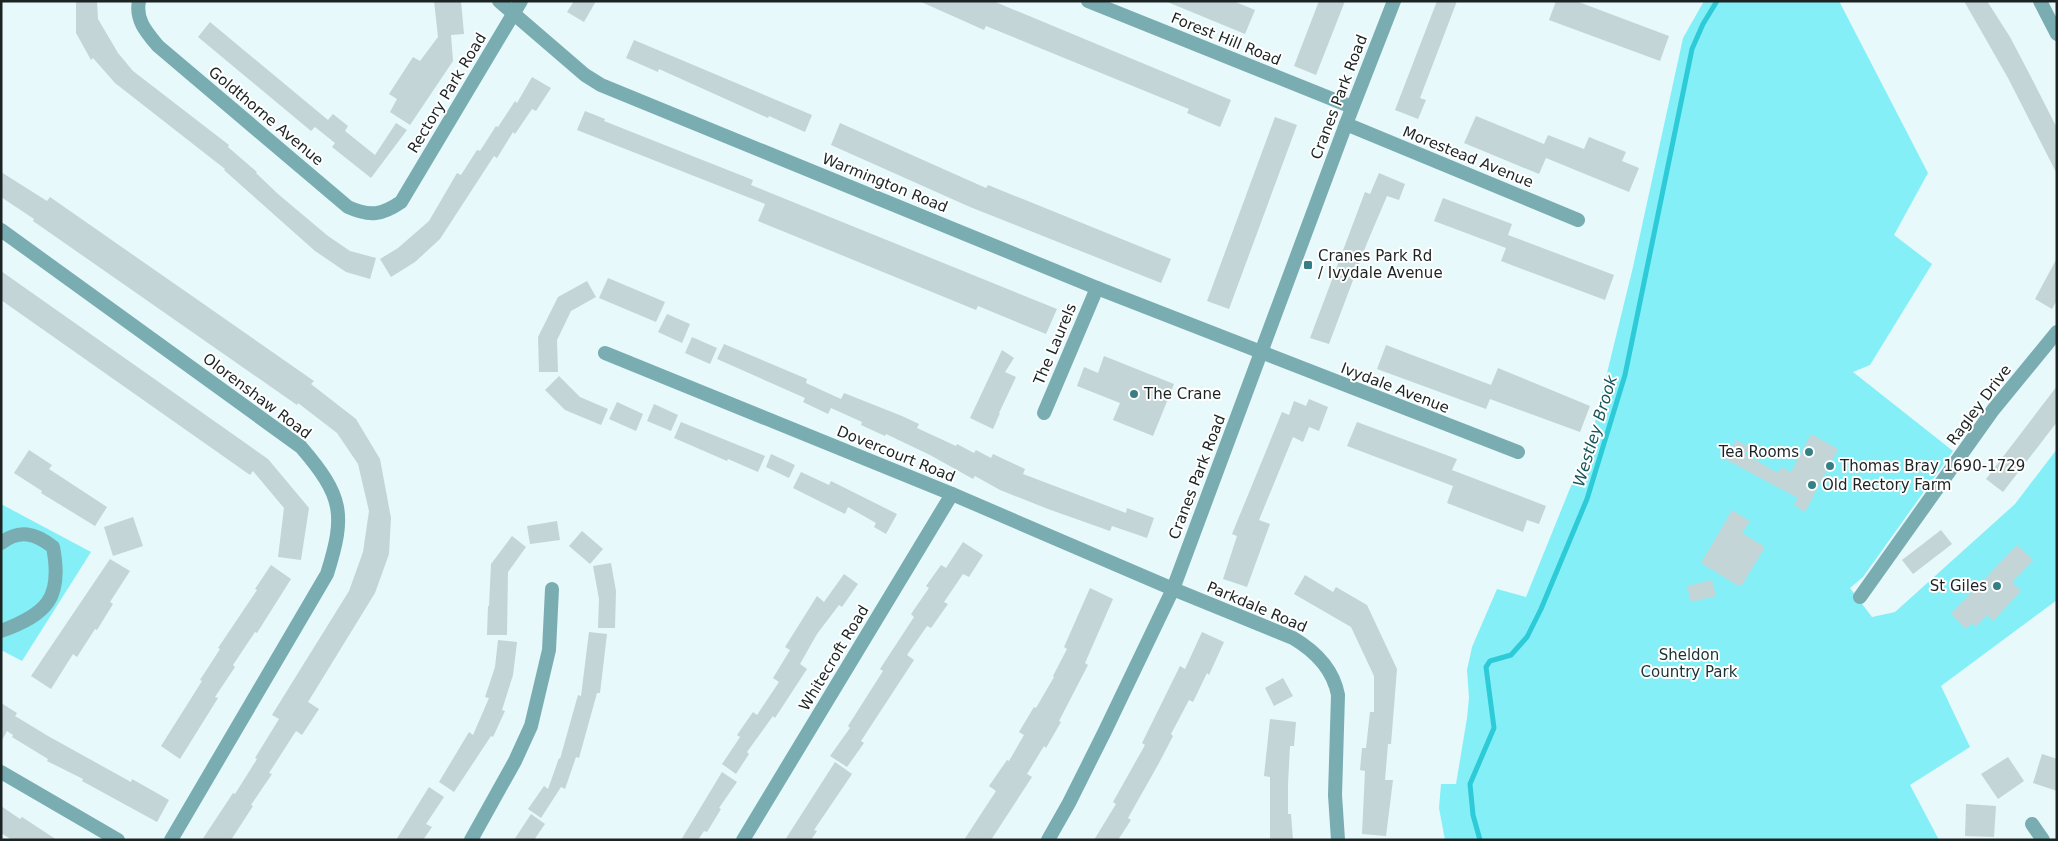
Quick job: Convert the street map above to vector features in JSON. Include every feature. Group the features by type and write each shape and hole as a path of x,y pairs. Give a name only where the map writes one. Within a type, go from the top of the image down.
{"street":[{"name":"Goldthorne Avenue","path":"139,1 139,18 146,32 158,46 348,207 358,212 375,214 388,211 401,202"},
{"name":"Warmington Road","path":"499,1 585,75 601,86 1261,353"},
{"name":"Rectory Park Road","path":"401,202 521,1"},
{"name":"Forest Hill Road","path":"1088,1 1352,108"},
{"name":"Cranes Park Road","path":"1048,840 1106,731 1173,589 1352,108 1394,1"},
{"path":"2040,1 2057,34"},
{"name":"Morestead Avenue","path":"1346,124 1578,220"},
{"name":"Olorenshaw Road","path":"1,230 301,448 325,478 338,503 337,541 327,574 172,840"},
{"name":"The Laurels","path":"1044,414 1097,288"},
{"name":"Ragley Drive","path":"1860,596 1993,410 2057,332"},
{"name":"Dovercourt Road","path":"605,352 952,494 1173,589"},
{"name":"Ivydale Avenue","path":"1261,353 1518,452"},
{"name":"Whitecroft Road","path":"743,840 952,494"},
{"path":"1,543 19,534 32,534 43,539 52,547 56,572 54,590 50,601 38,614 1,631"},
{"path":"471,840 515,762 531,726 549,650 552,588"},
{"name":"Parkdale Road","path":"1173,589 1292,638 1309,647 1330,671 1336,682 1338,694 1336,795 1338,840"},
{"path":"1,772 118,840"},
{"path":"2032,824 2043,840"}],"green space":[{"name":"Sheldon Country Park","path":"1704,1 1839,1 1928,173 1894,235 1932,264 1870,365 1853,372 1953,451 1863,577 1850,588 1872,617 1895,612 2015,504 2057,449 2057,600 1941,686 1970,747 1910,785 1939,840 1445,840 1439,808 1441,784 1456,784 1467,718 1469,698 1467,670 1472,647 1497,589 1526,597 1592,434 1633,267 1683,38"},
{"path":"1,504 91,552 22,661 1,650"}],"building":[{"path":"76,1 97,1 98,19 118,53 133,71 229,145 228,147 257,172 278,194 328,236 350,251 376,258 370,279 346,272 315,251 225,169 115,83 93,58 91,60 76,33"},
{"path":"434,1 461,1 464,34 451,35 453,61 410,125 390,112 397,99 389,94 413,57 420,61 438,37"},
{"path":"574,1 596,1 584,22 567,12"},
{"path":"919,1 993,1 1231,100 1220,127 1187,113 1189,109 986,26 984,30"},
{"path":"1165,1 1233,1 1255,10 1245,34"},
{"path":"1319,1 1345,1 1316,75 1294,66"},
{"path":"1437,1 1457,1 1420,98 1426,100 1418,119 1395,110"},
{"path":"1556,1 1576,1 1669,36 1660,61 1549,20"},
{"path":"1964,1 1987,1 2010,37 2057,128 2057,174 2008,78"},
{"path":"210,22 328,120 333,114 348,126 345,131 375,155 396,123 407,130 371,178 332,147 335,143 315,127 311,131 198,37"},
{"path":"634,40 812,115 805,132 769,116 768,118 659,69 658,72 626,58"},
{"path":"532,77 551,88 536,111 532,109 515,134 513,132 497,158 494,156 440,239 415,262 391,277 380,259 398,248 429,221 457,173 461,175 477,150 480,151 515,101 517,103"},
{"path":"585,111 605,119 604,121 753,180 751,185 1057,309 1046,334 978,306 976,310 758,221 765,204 577,130"},
{"path":"1476,116 1544,144 1548,135 1584,149 1589,137 1626,152 1622,161 1639,168 1629,192 1546,158 1539,174 1464,143"},
{"path":"1275,117 1297,125 1229,309 1207,301"},
{"path":"840,123 986,188 988,185 1171,259 1161,283 970,207 831,145"},
{"path":"1,172 47,201 50,197 314,381 311,384 356,419 380,459 391,518 389,554 375,593 308,702 319,709 302,735 296,731 269,773 272,774 231,840 202,840 257,759 255,758 279,719 272,715 349,591 363,552 369,511 358,464 337,433 298,403 297,405 1,197"},
{"path":"1379,173 1405,184 1399,200 1387,196 1329,344 1310,338 1365,192 1370,194"},
{"path":"1443,198 1512,224 1508,235 1614,275 1605,300 1501,261 1506,248 1434,221"},
{"path":"2057,258 2057,300 2052,309 2035,299"},
{"path":"1,271 268,459 309,508 301,560 278,557 284,508 253,471 250,475 1,300"},
{"path":"608,278 665,302 656,322 599,298"},
{"path":"587,281 596,297 571,311 557,340 558,372 539,372 538,337 558,297"},
{"path":"667,314 690,324 682,343 658,332"},
{"path":"692,337 717,348 710,364 685,353"},
{"path":"724,344 807,379 806,383 841,399 844,393 919,424 917,428 956,446 957,444 974,453 976,450 991,458 993,454 1025,469 1023,474 1126,513 1127,508 1154,518 1147,538 1112,526 1110,531 1048,509 1000,490 975,476 973,479 930,455 886,434 885,436 861,425 862,422 831,408 828,414 803,402 805,398 717,359"},
{"path":"1386,345 1491,385 1498,368 1590,406 1580,432 1490,399 1486,409 1377,369"},
{"path":"1002,350 1014,358 1005,372 1016,377 993,429 970,418"},
{"name":"The Crane","path":"1104,356 1174,384 1153,436 1113,420 1120,403 1077,386 1084,367 1098,373"},
{"path":"559,376 580,397 608,409 601,425 565,410 545,390"},
{"path":"2057,386 2057,422 2003,492 1986,479"},
{"path":"1309,399 1328,407 1319,431 1309,427 1303,442 1293,437 1259,520 1270,524 1247,587 1223,579 1237,536 1232,534 1282,412 1289,415 1294,401 1306,406"},
{"path":"617,402 643,414 636,431 609,419"},
{"path":"654,404 678,415 671,431 647,421"},
{"path":"681,422 765,456 758,472 674,438"},
{"path":"1357,422 1457,459 1452,470 1546,506 1539,524 1527,520 1523,532 1447,503 1453,486 1347,446"},
{"path":"1811,434 1838,449 1805,512 1794,505 1798,498 1725,459 1736,440 1749,447 1745,454 1778,473 1781,467 1791,472"},
{"path":"29,450 52,465 49,469 107,507 95,526 41,493 42,491 14,473"},
{"path":"771,454 795,465 789,478 766,467"},
{"path":"801,472 829,485 831,481 897,514 886,534 874,527 876,523 848,507 845,514 793,488"},
{"path":"1732,510 1750,521 1742,533 1765,547 1742,585 1737,585 1701,563"},
{"path":"133,517 143,546 113,556 104,527"},
{"path":"557,521 560,540 530,544 527,526"},
{"path":"1941,530 1952,544 1913,574 1902,560"},
{"path":"582,531 603,549 590,564 569,546"},
{"path":"512,536 526,547 508,572 507,635 487,635 491,564"},
{"path":"963,542 983,555 969,577 963,574 944,602 948,604 931,628 927,626 907,655 914,660 861,741 864,743 847,767 830,756 850,728 848,726 883,671 880,669 914,617 911,614 929,588 926,586 941,565 946,568"},
{"name":"St Giles","path":"2017,545 2033,560 2012,582 2021,591 1993,621 1987,615 1976,627 1972,623 1966,629 1951,614"},
{"path":"110,559 130,571 110,602 113,604 97,630 95,629 77,657 73,654 51,689 31,676"},
{"path":"611,563 616,591 615,628 598,628 599,599 593,566"},
{"path":"271,565 291,579 257,633 255,632 233,665 235,667 215,697 218,698 180,759 161,746 202,681 200,680 220,649 218,648 257,590 255,589"},
{"path":"844,574 858,584 842,607 839,605 817,634 800,664 807,669 775,718 773,716 747,752 749,754 736,774 722,764 740,737 737,735 753,712 757,715 779,682 773,678 790,650 785,647 817,596 824,602"},
{"path":"1305,575 1333,592 1336,587 1367,605 1397,669 1391,744 1388,744 1385,780 1393,780 1386,836 1362,834 1365,771 1360,770 1362,748 1366,748 1370,712 1374,712 1374,676 1351,627 1294,594"},
{"path":"1712,580 1716,596 1691,602 1687,586"},
{"path":"1090,588 1113,599 1085,663 1088,665 1059,721 1061,722 1046,748 1044,746 1027,774 1032,777 991,840 964,840 996,791 989,786 1007,760 1009,761 1024,735 1019,732 1054,677 1067,649 1064,647"},
{"path":"589,632 607,634 600,693 597,693 579,758 576,757 565,789 561,787 541,818 528,809 544,786 548,789 560,759 578,695 581,696"},
{"path":"1202,632 1224,642 1209,675 1207,673 1193,702 1189,700 1171,734 1173,736 1128,818 1131,820 1118,840 1094,840 1116,804 1113,802 1145,745 1142,743 1180,666 1185,669"},
{"path":"498,640 517,642 513,675 502,710 505,711 493,737 491,736 454,792 439,782 469,732 473,735 489,698 485,697 495,667"},
{"path":"1283,678 1293,696 1274,706 1265,688"},
{"path":"1,703 17,713 15,716 48,736 131,782 132,779 169,800 157,822 82,781 83,779 47,761 48,759 12,737 13,735 7,731 1,742"},
{"path":"1270,719 1296,722 1294,746 1290,746 1288,784 1288,814 1291,814 1293,840 1270,840 1270,777 1264,776"},
{"path":"2042,754 2057,759 2057,791 2033,783"},
{"path":"2008,757 2024,781 1998,799 1981,774"},
{"path":"835,762 852,774 814,830 817,831 811,840 785,840"},
{"path":"722,772 737,782 719,808 721,809 707,832 704,831 698,840 681,840"},
{"path":"429,787 444,797 426,824 432,827 423,840 396,840"},
{"path":"1966,804 1996,806 1994,837 1965,836"},
{"path":"1,806 57,840 12,840 1,833"},
{"path":"531,814 545,824 534,840 514,840"}],"waterway":[{"name":"Westley Brook","path":"1480,840 1473,815 1470,784 1494,728 1486,667 1490,661 1511,655 1527,637 1541,609 1587,499 1625,375 1692,49 1703,24 1717,1"}],"place":[{"name":"Cranes Park Rd / Ivydale Avenue","path":"1308,265"},
{"name":"The Crane","path":"1134,394"},
{"name":"Tea Rooms","path":"1809,452"},
{"name":"Thomas Bray 1690-1729","path":"1830,466"},
{"name":"Old Rectory Farm","path":"1812,485"},
{"name":"St Giles","path":"1997,586"}]}
